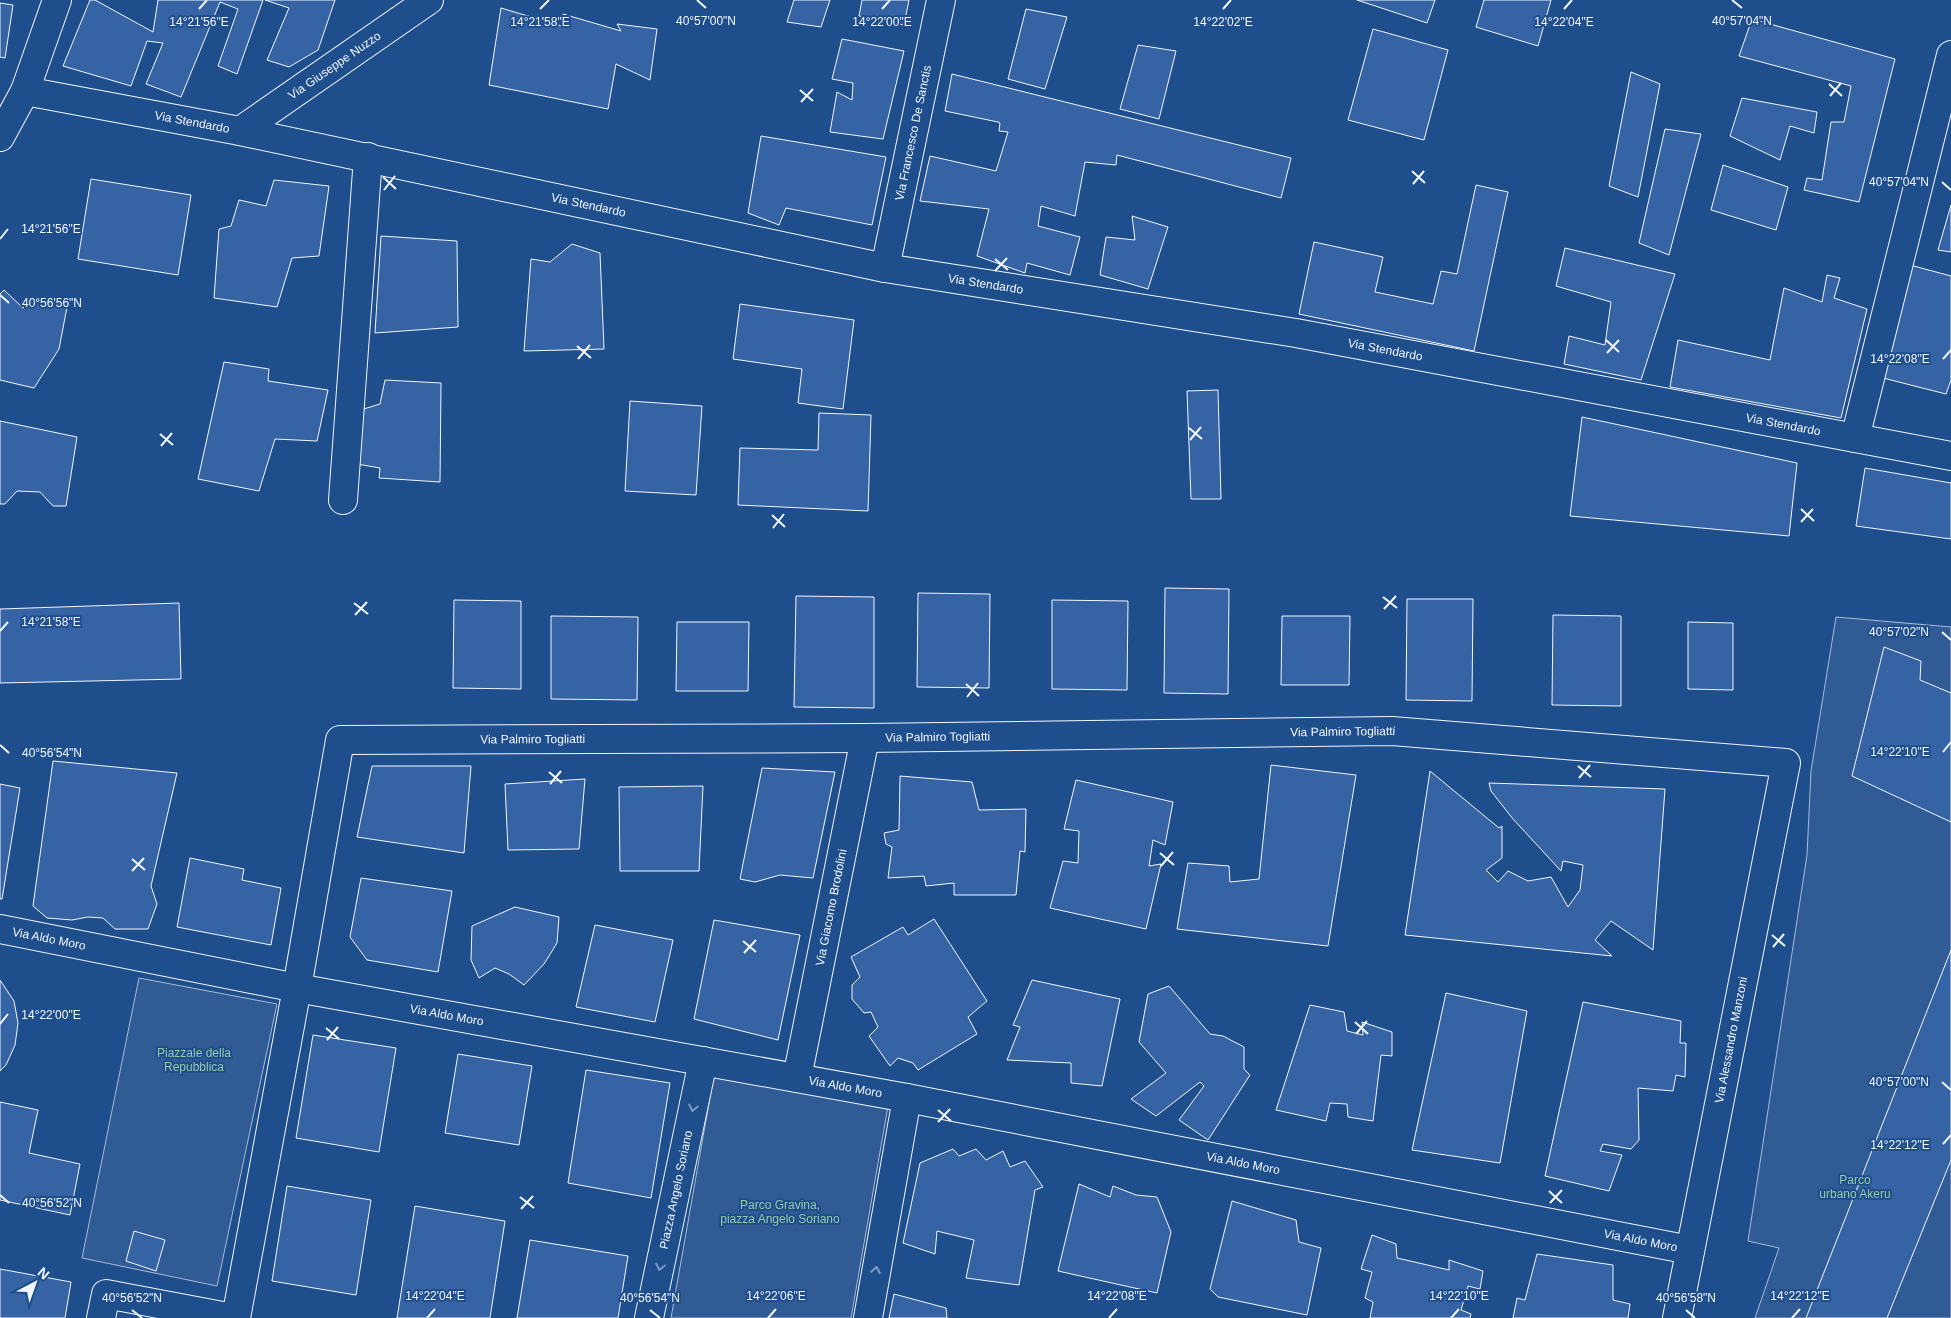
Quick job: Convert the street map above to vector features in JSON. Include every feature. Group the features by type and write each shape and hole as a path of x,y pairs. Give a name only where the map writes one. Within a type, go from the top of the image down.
{"street":[{"path":"0,137 25,91 57,0"},
{"name":"Via Giuseppe Nuzzo","path":"240,131 429,0"},
{"name":"Via Francesco De Sanctis","path":"885,268 941,0"},
{"path":"1855,438 1951,55"},
{"name":"Via Stendardo","path":"25,91 240,131 885,268 1296,333 1951,456"},
{"path":"343,500 368,158"},
{"name":"Via Palmiro Togliatti","path":"297,988 340,740 865,738 1392,731 1786,763"},
{"name":"Via Giacomo Brodolini","path":"797,1078 865,738"},
{"name":"Via Alessandro Manzoni","path":"1677,1318 1786,763"},
{"name":"Via Aldo Moro","path":"0,929 297,988 907,1098 1690,1250"},
{"path":"104,1306 234,1318 297,988"},
{"name":"Piazza Angelo Soriano","path":"649,1318 703,1061"},
{"path":"868,1318 907,1098"}],"green space":[{"name":"Parco urbano Akeru","path":"1836,617 1951,627 1951,1318 1755,1318 1779,1248 1748,1241 1807,855 1811,771"},
{"name":"Piazzale della Repubblica","path":"139,978 277,1004 217,1286 82,1258"},
{"name":"Parco Gravina, piazza Angelo Soriano","path":"714,1075 888,1106 851,1318 671,1318"}],"building":[{"path":"90,0 95,0 153,32 158,0 263,0 237,74 218,66 238,9 220,2 181,97 146,84 163,43 147,41 131,86 63,66"},
{"path":"265,0 335,0 318,50 289,67 267,60 289,8"},
{"path":"794,0 830,0 821,27 787,22"},
{"path":"862,0 909,0 904,25 859,16"},
{"path":"1357,0 1435,0 1427,23"},
{"path":"1484,0 1551,0 1538,46 1476,27"},
{"path":"0,3 13,5 5,58 0,57"},
{"path":"501,8 565,27 563,14 621,31 617,24 657,29 650,80 616,64 608,109 489,85"},
{"path":"1026,9 1067,17 1045,89 1008,79"},
{"path":"1752,19 1895,59 1859,202 1804,190 1807,178 1822,180 1831,122 1844,122 1851,86 1739,56"},
{"path":"1373,29 1448,50 1424,140 1348,120"},
{"path":"842,39 904,51 883,139 830,132 837,92 852,100 853,83 832,79"},
{"path":"1138,45 1176,51 1159,119 1120,109"},
{"path":"1631,72 1660,84 1638,197 1609,186"},
{"path":"952,74 1291,158 1281,198 1117,155 1116,165 1085,162 1075,216 1041,206 1038,226 1080,237 1070,275 1027,263 1025,273 977,256 989,209 920,201 930,156 996,171 1008,132 999,131 1000,123 998,122 945,111"},
{"path":"1742,98 1817,112 1814,133 1790,126 1780,160 1730,136"},
{"path":"1665,129 1701,134 1669,255 1639,243"},
{"path":"761,136 886,157 872,225 786,208 779,225 748,213"},
{"path":"1723,165 1788,187 1776,230 1711,210"},
{"path":"91,179 191,195 178,275 78,259"},
{"path":"274,180 329,186 319,256 292,258 277,307 214,298 219,229 231,226 239,200 266,206"},
{"path":"1476,185 1508,192 1474,351 1299,314 1314,242 1383,257 1375,292 1433,304 1441,271 1457,274"},
{"path":"1951,205 1951,252 1938,250"},
{"path":"1132,216 1168,227 1148,289 1100,275 1106,237 1135,240"},
{"path":"381,236 457,241 458,327 375,333"},
{"path":"572,244 600,253 604,349 524,351 531,259 550,262"},
{"path":"1565,248 1675,274 1641,380 1564,364 1569,336 1605,345 1611,302 1556,286"},
{"path":"1910,265 1951,276 1951,380 1946,394 1883,378"},
{"path":"1827,275 1840,278 1834,298 1867,309 1841,418 1670,387 1678,340 1770,360 1784,288 1822,302"},
{"path":"4,290 23,308 32,298 67,307 59,349 34,388 0,380 0,294"},
{"path":"740,304 854,320 843,409 798,403 802,369 733,359"},
{"path":"224,362 269,369 268,381 328,390 317,441 275,439 259,491 198,479"},
{"path":"385,380 441,383 440,482 379,478 380,468 351,463 357,411 380,404"},
{"path":"1218,390 1221,499 1191,499 1187,391"},
{"path":"630,401 702,406 696,495 625,491"},
{"path":"819,413 871,415 868,511 738,505 740,448 818,450"},
{"path":"1582,417 1797,463 1789,536 1570,516"},
{"path":"0,421 77,437 66,506 53,506 40,492 17,491 5,504 0,504"},
{"path":"1865,468 1951,483 1951,539 1856,526"},
{"path":"1165,588 1229,589 1228,694 1164,693"},
{"path":"918,593 990,594 989,688 917,687"},
{"path":"796,596 874,597 874,708 794,707"},
{"path":"1407,599 1473,599 1472,701 1406,700"},
{"path":"454,600 521,601 521,689 453,688"},
{"path":"1052,600 1128,601 1127,690 1052,689"},
{"path":"179,603 181,679 0,683 0,609"},
{"path":"1553,615 1621,616 1621,706 1552,705"},
{"path":"551,616 638,617 637,700 551,699"},
{"path":"1282,616 1350,616 1349,685 1281,685"},
{"path":"677,622 749,622 748,691 676,691"},
{"path":"1688,622 1733,623 1733,690 1688,689"},
{"path":"1884,647 1921,661 1920,680 1951,693 1951,822 1852,776"},
{"path":"53,761 177,773 151,886 157,904 148,929 115,929 103,918 88,917 72,920 47,918 33,906"},
{"path":"1271,765 1356,775 1328,946 1177,929 1188,863 1229,866 1230,882 1259,879"},
{"path":"372,766 471,766 464,853 357,837"},
{"path":"762,768 835,772 813,878 780,875 755,882 740,879"},
{"path":"1430,771 1499,828 1502,826 1502,858 1486,870 1498,882 1508,871 1528,881 1551,877 1568,907 1580,890 1583,865 1563,861 1561,871 1513,819 1491,791 1489,783 1665,789 1653,950 1611,921 1595,940 1612,956 1405,935"},
{"path":"900,776 972,782 979,810 1026,809 1025,852 1020,851 1016,895 954,895 954,883 926,886 924,876 888,878 892,847 886,844 884,833 899,830"},
{"path":"585,779 579,849 508,850 505,784"},
{"path":"1076,780 1173,802 1165,845 1153,840 1149,866 1161,864 1146,929 1050,908 1063,861 1078,863 1079,831 1064,829"},
{"path":"0,784 20,788 2,899 0,899"},
{"path":"703,786 699,871 620,871 619,787"},
{"path":"190,858 244,869 242,880 281,888 271,945 177,927"},
{"path":"361,878 452,891 438,972 367,960 350,937"},
{"path":"515,907 559,917 557,943 544,964 524,985 509,974 495,968 479,978 471,960 472,926"},
{"path":"934,919 987,1001 968,1017 977,1034 918,1070 913,1063 898,1058 890,1066 869,1036 878,1027 871,1012 864,1013 852,999 852,985 860,977 851,957 903,927 908,935"},
{"path":"714,920 800,935 778,1040 694,1019"},
{"path":"595,925 673,940 655,1022 576,1007"},
{"path":"1951,950 1951,1160 1887,1318 1806,1318"},
{"path":"0,980 14,1001 18,1023 15,1045 6,1065 0,1071"},
{"path":"1032,980 1120,999 1102,1086 1071,1083 1071,1063 1007,1060 1020,1027 1013,1025"},
{"path":"1169,986 1210,1034 1223,1036 1244,1047 1244,1069 1250,1075 1208,1140 1179,1120 1204,1086 1200,1082 1156,1116 1131,1099 1166,1073 1139,1042 1148,994"},
{"path":"1446,993 1527,1011 1500,1163 1412,1150"},
{"path":"1583,1002 1681,1021 1680,1043 1686,1043 1685,1077 1676,1075 1673,1091 1638,1088 1639,1140 1631,1149 1603,1144 1600,1151 1622,1155 1609,1191 1545,1176"},
{"path":"1310,1005 1344,1012 1347,1031 1363,1035 1362,1022 1392,1032 1392,1056 1381,1055 1373,1121 1348,1117 1347,1104 1330,1103 1326,1121 1276,1110"},
{"path":"313,1035 396,1048 379,1152 296,1138"},
{"path":"458,1054 532,1066 519,1145 445,1133"},
{"path":"586,1070 670,1083 651,1198 568,1183"},
{"path":"0,1102 38,1110 29,1153 80,1164 70,1215 0,1200"},
{"path":"953,1149 959,1156 976,1149 986,1160 1003,1151 1010,1167 1025,1161 1043,1187 1035,1190 1019,1285 966,1278 974,1240 937,1231 935,1254 903,1243 920,1163"},
{"path":"1079,1184 1110,1197 1113,1186 1136,1195 1157,1197 1171,1232 1157,1293 1058,1271"},
{"path":"287,1186 371,1200 356,1295 272,1281"},
{"path":"1232,1201 1296,1220 1299,1242 1321,1248 1307,1315 1218,1297 1210,1289"},
{"path":"415,1206 505,1221 490,1318 397,1318"},
{"path":"134,1231 165,1240 156,1271 126,1261"},
{"path":"1372,1235 1396,1244 1397,1258 1449,1270 1449,1260 1483,1271 1480,1289 1468,1286 1461,1310 1471,1314 1470,1318 1370,1318 1373,1302 1365,1298 1372,1272 1361,1269"},
{"path":"530,1240 628,1256 618,1318 517,1318"},
{"path":"1537,1254 1613,1265 1613,1300 1630,1304 1628,1318 1513,1318 1517,1298 1525,1300"},
{"path":"0,1269 71,1282 65,1318 0,1318"},
{"path":"894,1294 946,1308 947,1318 889,1318"}]}
